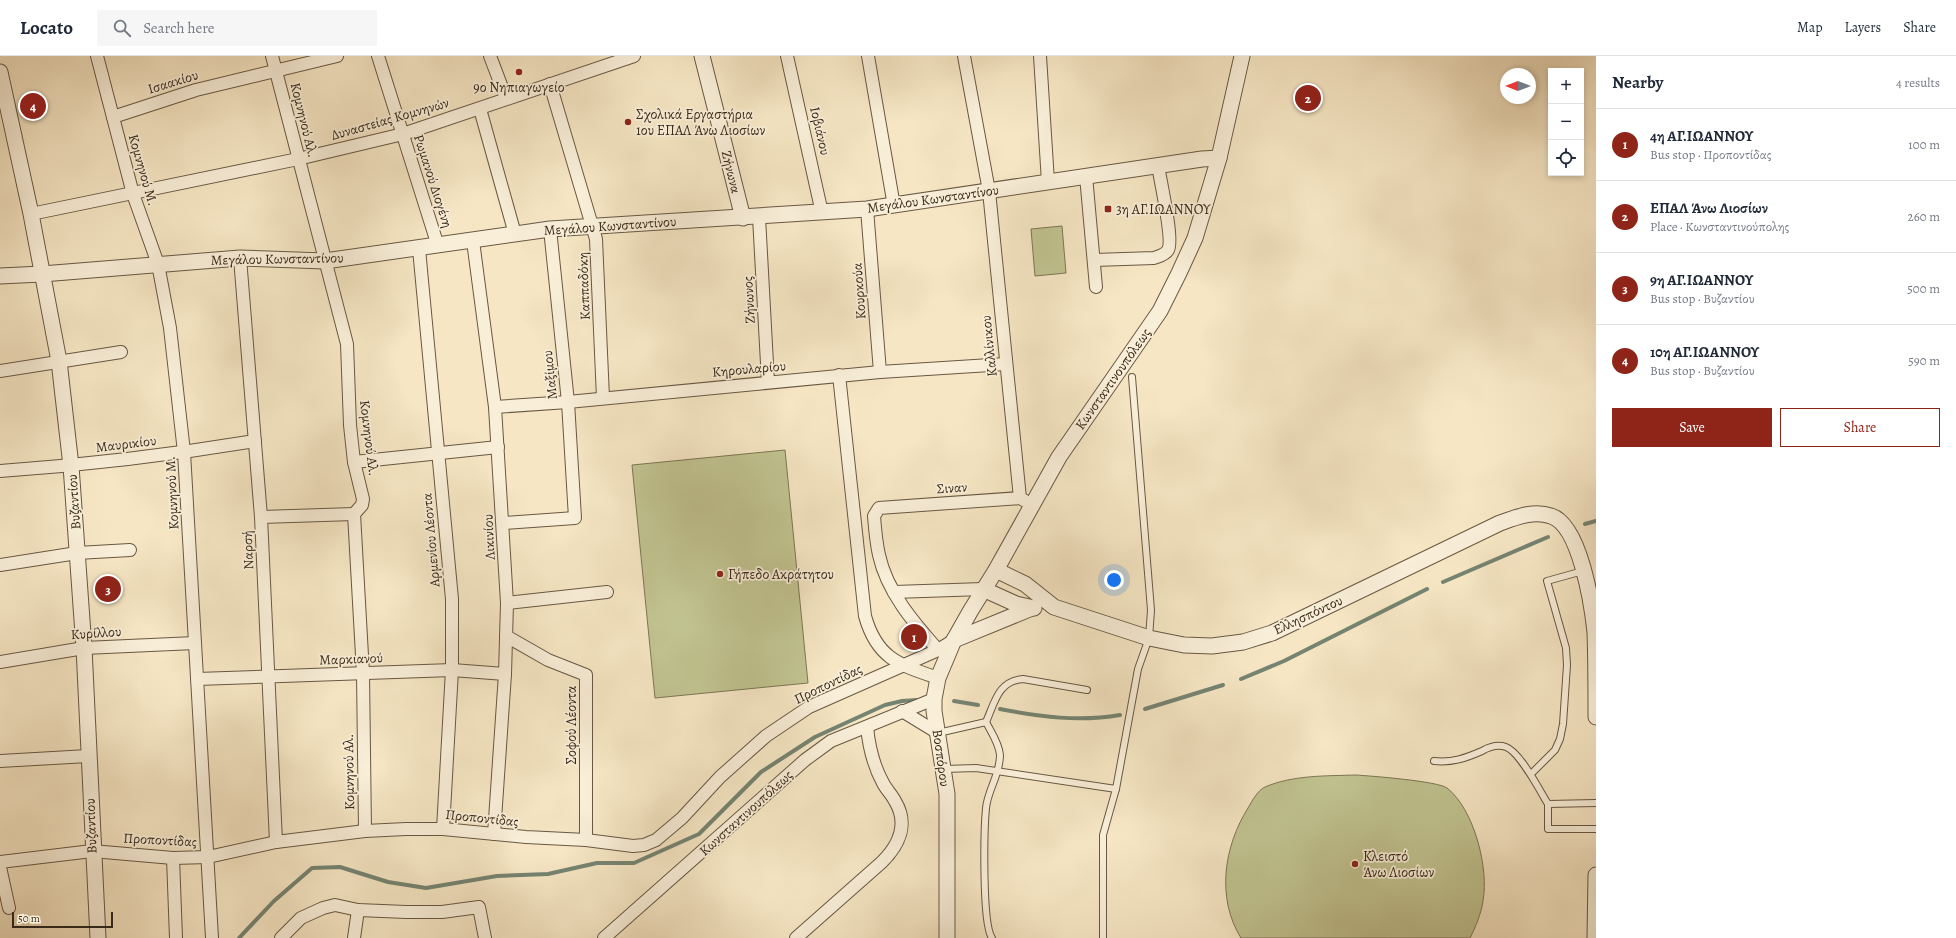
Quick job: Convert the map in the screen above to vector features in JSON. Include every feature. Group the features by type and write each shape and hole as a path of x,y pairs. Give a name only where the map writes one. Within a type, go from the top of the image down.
{"street":[{"name":"Κομνηνού Μ.","path":"97,56 133,194 158,264 170,328 184,452 212,938"},
{"name":"Κομνηνού Αλ.","path":"272,56 347,344 350,425 354,462 363,498 362,505 354,514 363,673 366,831"},
{"name":"Ισαακίου","path":"113,117 196,90 276,72 337,56"},
{"name":"Ρωμανού Διογένη","path":"378,56 438,246"},
{"path":"490,56 506,98"},
{"name":"Δυναστείας Κομνηνών","path":"31,214 298,159 403,134 550,84 606,60 634,56"},
{"name":"Ζήνωνα","path":"702,56 743,218"},
{"name":"Ιοβιάνου","path":"787,56 822,213"},
{"path":"868,56 894,206"},
{"name":"Καλλίνικου","path":"964,56 989,191 1006,364 1026,501"},
{"path":"1040,56 1048,182"},
{"name":"Κωνσταντινουπόλεως","path":"983,589 996,570 1026,501 1059,457 1160,311 1196,238 1219,158 1242,56"},
{"name":"Βυζαντίου","path":"0,72 31,214 59,361 72,466 84,648 92,851 98,938"},
{"name":"Καππαδόκη","path":"550,84 597,245 603,398"},
{"path":"480,108 515,234"},
{"name":"Μεγάλου Κωνσταντίνου","path":"0,276 240,258 325,261 550,229 592,225 743,218 867,209 1158,165 1219,158"},
{"path":"1094,260 1154,258 1162,255 1168,250 1170,236 1158,165"},
{"path":"1086,176 1096,287"},
{"name":"Κουρκούα","path":"867,209 880,372"},
{"name":"Ζήνωνος","path":"760,217 768,382"},
{"name":"Μαξίμου","path":"504,523 575,518 568,402 550,229"},
{"name":"Λικινίου","path":"473,241 495,406 504,523 507,603 505,674 494,834"},
{"name":"Αρμενίου Λέοντα","path":"419,248 452,599 452,670 442,829"},
{"name":"Ναρσή","path":"240,258 261,517 267,677 276,842"},
{"path":"0,371 121,352"},
{"name":"Κηρουλαρίου","path":"495,406 568,402 880,372 1006,364"},
{"path":"839,376 865,616 868,628 884,652 890,658 903,666 938,678"},
{"name":"Μαυρικίου","path":"0,471 72,466 184,452 255,441"},
{"path":"354,462 438,452 498,447"},
{"name":"Σιναν","path":"894,592 879,556 874,516 875,512 879,508 1026,501"},
{"name":"Ελλησπόντου","path":"996,570 1025,584 1054,607 1149,638 1184,644 1212,646 1243,642 1272,633 1500,522 1522,515 1536,513 1551,516 1566,528 1575,543 1584,570"},
{"path":"261,517 354,514"},
{"path":"0,565 77,553 130,550"},
{"path":"1584,570 1595,632 1596,717"},
{"path":"894,592 983,589"},
{"name":"Ελλησπόντου","path":"983,589 1016,604 1032,608 1054,607"},
{"name":"Βοσπόρου","path":"947,938 947,794 934,698 938,678 954,640 983,589"},
{"path":"507,603 607,592"},
{"path":"894,592 912,619 938,650"},
{"path":"954,640 1032,608"},
{"name":"Σοφού Λέοντα","path":"506,636 548,660 586,675 586,840"},
{"name":"Προποντίδας","path":"0,862 92,851 173,858 208,857 276,842 366,831 442,829 586,840 633,846 644,845 656,840 682,818 720,777 766,736 809,707 938,650 954,640"},
{"name":"Κυρίλλου","path":"0,662 84,648 196,644"},
{"name":"Μαρκιανού","path":"197,679 452,670 505,674"},
{"name":"Κωνσταντινουπόλεως","path":"604,938 805,760 830,741 934,698"},
{"path":"902,711 938,734"},
{"path":"796,938 886,858 894,850 901,835 902,823 900,811 875,768 869,748 867,727"},
{"path":"0,761 88,756"},
{"path":"173,858 176,938"},
{"path":"0,867 9,908"},
{"path":"1595,938 1596,875"},
{"path":"281,938 301,918 323,908 335,906 358,910 442,912 479,907 485,938"},
{"path":"354,938 358,910"}],"lane":[{"path":"1103,938 1104,835 1116,789 1138,669 1149,638 1152,610 1132,377"},
{"path":"1531,774 1555,750 1560,740 1563,724 1567,665 1566,648 1547,581 1584,570"},
{"path":"986,722 1003,687 1015,680 1023,679 1087,690"},
{"path":"938,734 986,722"},
{"path":"986,722 995,739 1000,754 999,772 986,806 986,904 987,922 992,938"},
{"path":"1434,761 1447,762 1463,759 1487,748 1500,746 1511,750 1531,774 1548,804 1548,829 1596,829"},
{"path":"944,769 976,768 1116,789"},
{"path":"1548,804 1596,803"}],"green space":[{"path":"1062,226 1066,273 1035,276 1031,229"},
{"name":"Γήπεδο Ακράτητου","path":"785,450 808,683 655,698 632,465"},
{"name":"Κλειστό Άνω Λιοσίων","path":"1356,775 1403,779 1441,785 1447,788 1457,798 1472,824 1484,872 1482,906 1470,938 1241,938 1233,922 1228,906 1226,872 1233,839 1255,796 1265,787 1287,780 1321,776"}],"waterway":[{"path":"1585,524 1596,521"},
{"path":"1443,582 1548,537"},
{"path":"1241,679 1284,661 1427,589"},
{"path":"1145,709 1223,685"},
{"path":"239,938 274,901 312,868 340,867 388,882 426,888 497,876 548,874 597,863 634,863 699,834 761,772 815,737 885,705 902,701 917,700"},
{"path":"954,701 978,705"},
{"path":"1000,709 1060,718 1090,718 1120,715"}],"place":[{"name":"9ο Νηπιαγωγείο","path":"519,72"},
{"name":"ΕΠΑΛ Άνω Λιοσίων","path":"1308,98"},
{"name":"10η ΑΓ.ΙΩΑΝΝΟΥ","path":"33,106"},
{"name":"Σχολικά Εργαστήρια 1ου ΕΠΑΛ Άνω Λιοσίων","path":"628,122"},
{"name":"3η ΑΓ.ΙΩΑΝΝΟΥ","path":"1108,209"},
{"name":"Γήπεδο Ακράτητου","path":"720,574"},
{"name":"9η ΑΓ.ΙΩΑΝΝΟΥ","path":"108,589"},
{"name":"4η ΑΓ.ΙΩΑΝΝΟΥ","path":"914,637"},
{"name":"Κλειστό Άνω Λιοσίων","path":"1355,864"}]}
